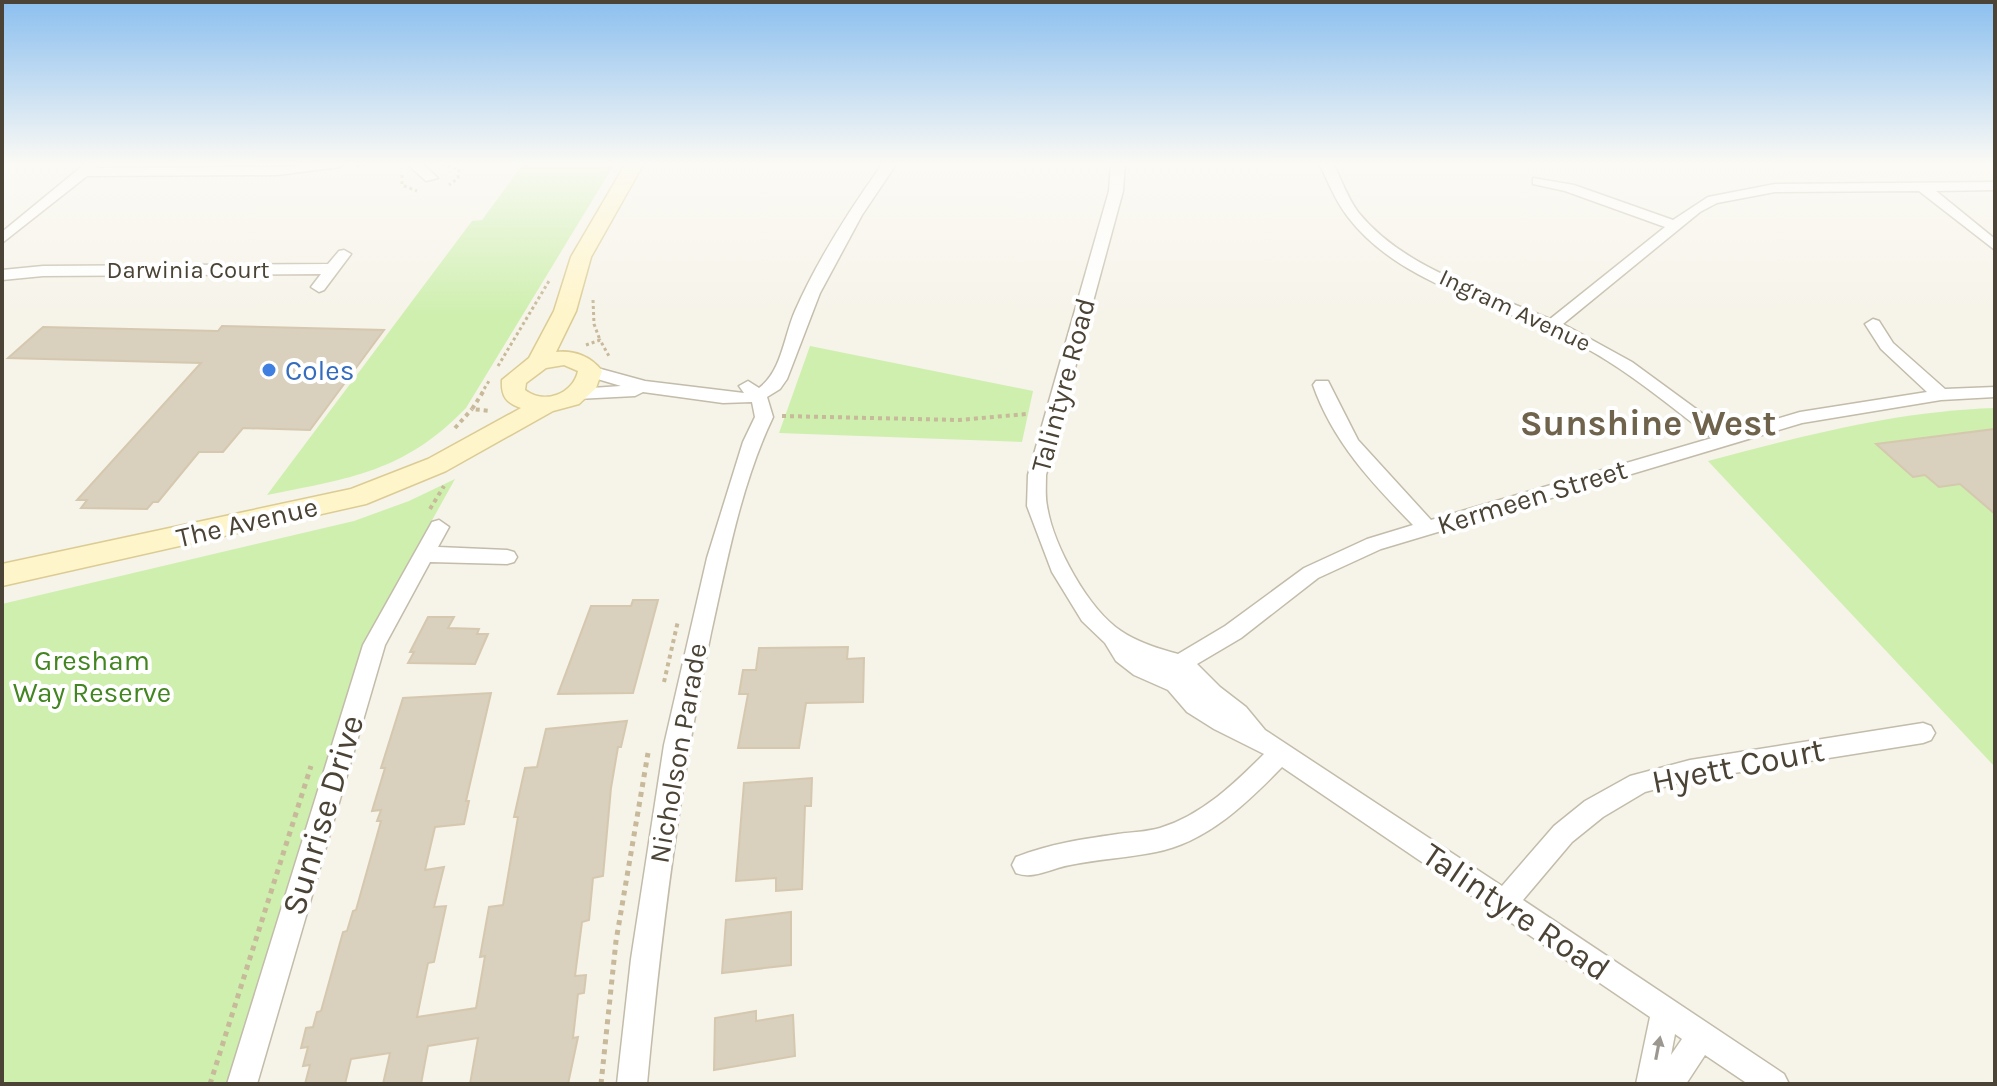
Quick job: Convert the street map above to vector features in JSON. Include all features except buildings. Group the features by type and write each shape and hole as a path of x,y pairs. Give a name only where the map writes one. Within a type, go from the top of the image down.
{"street":[{"path":"2,248 6,235 33,214"},
{"name":"The Avenue","path":"481,439 504,413 513,393 514,380 539,362 565,311 581,257 606,214"},
{"path":"539,362 565,358 614,380 715,398 751,393 776,384 803,311 859,214"},
{"name":"Talintyre Road","path":"1110,214 1037,475 1037,506 1062,572 1090,615 1113,637 1124,655 1142,669 1184,674 1195,705 1270,745 1774,1084"},
{"name":"Ingram Avenue","path":"1353,214 1392,250 1435,274 1589,343 1632,369 1725,439"},
{"path":"1642,214 1674,225"},
{"path":"1551,326 1692,214"},
{"path":"1956,214 1995,246"},
{"path":"319,287 344,254"},
{"name":"Darwinia Court","path":"2,266 43,271"},
{"name":"Darwinia Court","path":"2,275 43,271 333,269"},
{"path":"565,311 588,368 586,387 577,394"},
{"path":"1873,324 1887,346 1941,395"},
{"path":"1322,385 1329,411 1350,445 1427,528"},
{"path":"577,394 671,390"},
{"name":"Kermeen Street","path":"1184,674 1311,573 1374,544 1800,418 1941,395 1995,392"},
{"path":"513,393 525,403 547,404"},
{"name":"Nicholson Parade","path":"632,1084 646,945 676,745 717,558 757,428 748,407 751,393"},
{"name":"The Avenue","path":"2,575 357,497 437,465 547,404 577,394"},
{"name":"Sunrise Drive","path":"242,1084 374,645 439,527"},
{"path":"425,554 507,557"},
{"name":"Hyett Court","path":"1503,904 1563,834 1594,809 1639,783 1690,770 1923,733"},
{"path":"1025,865 1070,853 1159,840 1198,824 1241,793 1270,745"},
{"path":"1651,1084 1665,1012"},
{"path":"1669,1084 1701,1036"}],"path":[{"path":"593,292 594,324 600,340"},
{"path":"785,416 959,420 1027,414"}],"green space":[{"path":"487,214 584,214 466,408 421,446 398,459 351,477 267,495 472,221 482,220"},
{"path":"810,346 1033,391 1022,442 779,433"},
{"path":"1995,408 1995,767 1708,461 1886,419"},
{"name":"Gresham Way Reserve","path":"455,479 362,646 227,1084 2,1084 2,604 354,521 409,501"}],"place":[{"name":"Coles","path":"269,370"}],"district":[{"name":"Sunshine West","path":"1648,423"}]}
